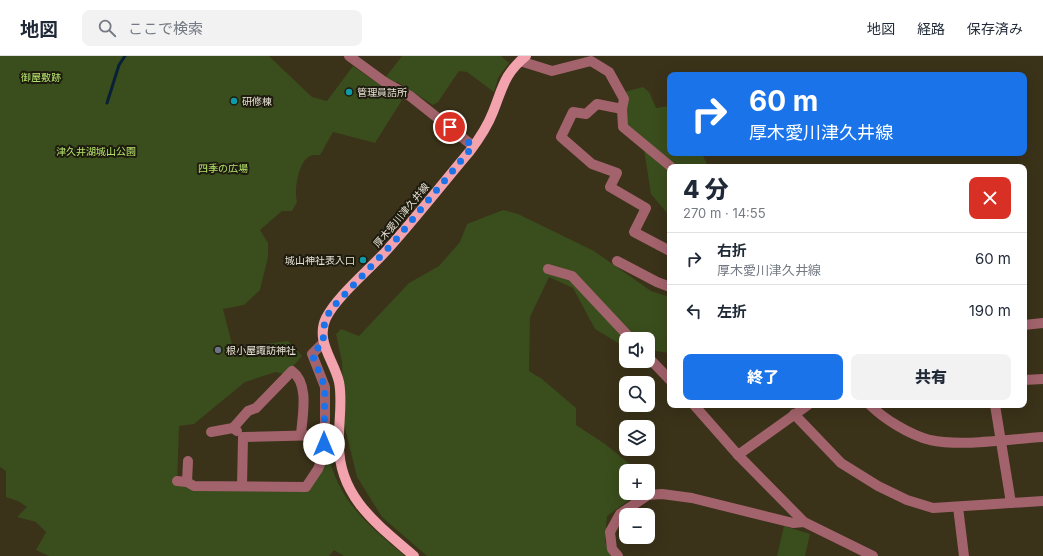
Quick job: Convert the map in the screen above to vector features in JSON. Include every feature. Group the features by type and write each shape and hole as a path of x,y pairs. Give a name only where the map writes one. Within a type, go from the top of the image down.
{"main road":[{"name":"厚木愛川津久井線","path":"414,556 367,516 358,505 348,485 341,467 339,449 340,387 323,343 324,326 330,310 394,242 473,146 492,115 506,77 523,58"}],"street":[{"path":"349,56 390,86 430,111 473,146"},
{"path":"523,58 552,71 591,61 609,72 624,99 622,109 624,127 668,164"},
{"path":"622,109 596,104 586,114 573,112 561,137 592,164 617,173 610,187 646,208 634,232 667,249"},
{"path":"617,261 667,286"},
{"path":"548,269 572,276 624,332"},
{"path":"1027,325 1043,323"},
{"path":"188,462 182,482 194,486 306,487 322,461 324,452 325,387 312,354 323,343"},
{"path":"655,364 667,377"},
{"path":"211,432 233,428 248,411 256,408 292,371 298,375 303,390 301,435"},
{"path":"1027,380 1043,379"},
{"path":"701,408 738,455 804,522 873,556"},
{"path":"738,455 803,408"},
{"path":"873,408 878,413 899,426 930,440 957,442 1043,437"},
{"path":"996,408 1012,503"},
{"path":"794,414 840,463 878,486 907,500 934,508 1043,501"},
{"path":"233,428 243,437 324,435"},
{"path":"242,486 243,437"},
{"path":"618,556 612,549 610,532 620,514 648,495 662,494 692,498 793,523 804,522"},
{"path":"958,507 964,556"}],"green space":[{"name":"津久井湖城山公園","path":"0,56 269,56 312,97 327,101 353,66 402,100 375,143 333,132 320,155 310,156 301,167 296,185 297,202 292,211 282,211 260,230 268,243 268,257 260,290 244,305 223,309 233,348 288,341 302,356 288,372 284,374 276,372 245,382 194,424 179,426 177,484 307,491 328,453 339,485 347,499 367,523 405,556 344,556 334,550 329,556 49,556 36,550 46,532 36,522 17,517 27,507 18,501 6,497 6,471 0,467"},
{"path":"402,56 501,56 509,63 498,78 494,92 467,72 459,71 438,102 433,105 399,83 385,78"},
{"path":"643,87 649,92 656,108 667,106 667,156 703,156 707,164 667,164 667,213 651,194 643,143 626,125 624,92"},
{"path":"503,210 518,214 594,251 651,291 667,296 667,353 655,351 655,332 619,332 619,344 595,329 573,288 549,277 530,317 529,371 542,379 576,408 576,425 605,444 629,464 619,464 619,500 629,500 607,516 605,542 613,556 427,556 382,517 357,477 344,424 342,362 336,334 341,329 359,336 409,283 439,266 460,242 467,224"},
{"path":"784,526 810,534 805,556 777,556"}],"waterway":[{"path":"107,103 119,65 125,56"}],"place":[{"name":"管理員詰所","path":"349,92"},
{"name":"研修棟","path":"234,101"},
{"name":"城山神社表入口","path":"363,260"},
{"name":"根小屋諏訪神社","path":"218,350"}],"route":[{"path":"324,444 325,387 312,354 323,343 322,333 325,321 333,307 394,242 473,146 450,127"}],"park label":[{"name":"御屋敷跡","path":"41,77"},
{"name":"四季の広場","path":"223,168"}]}
